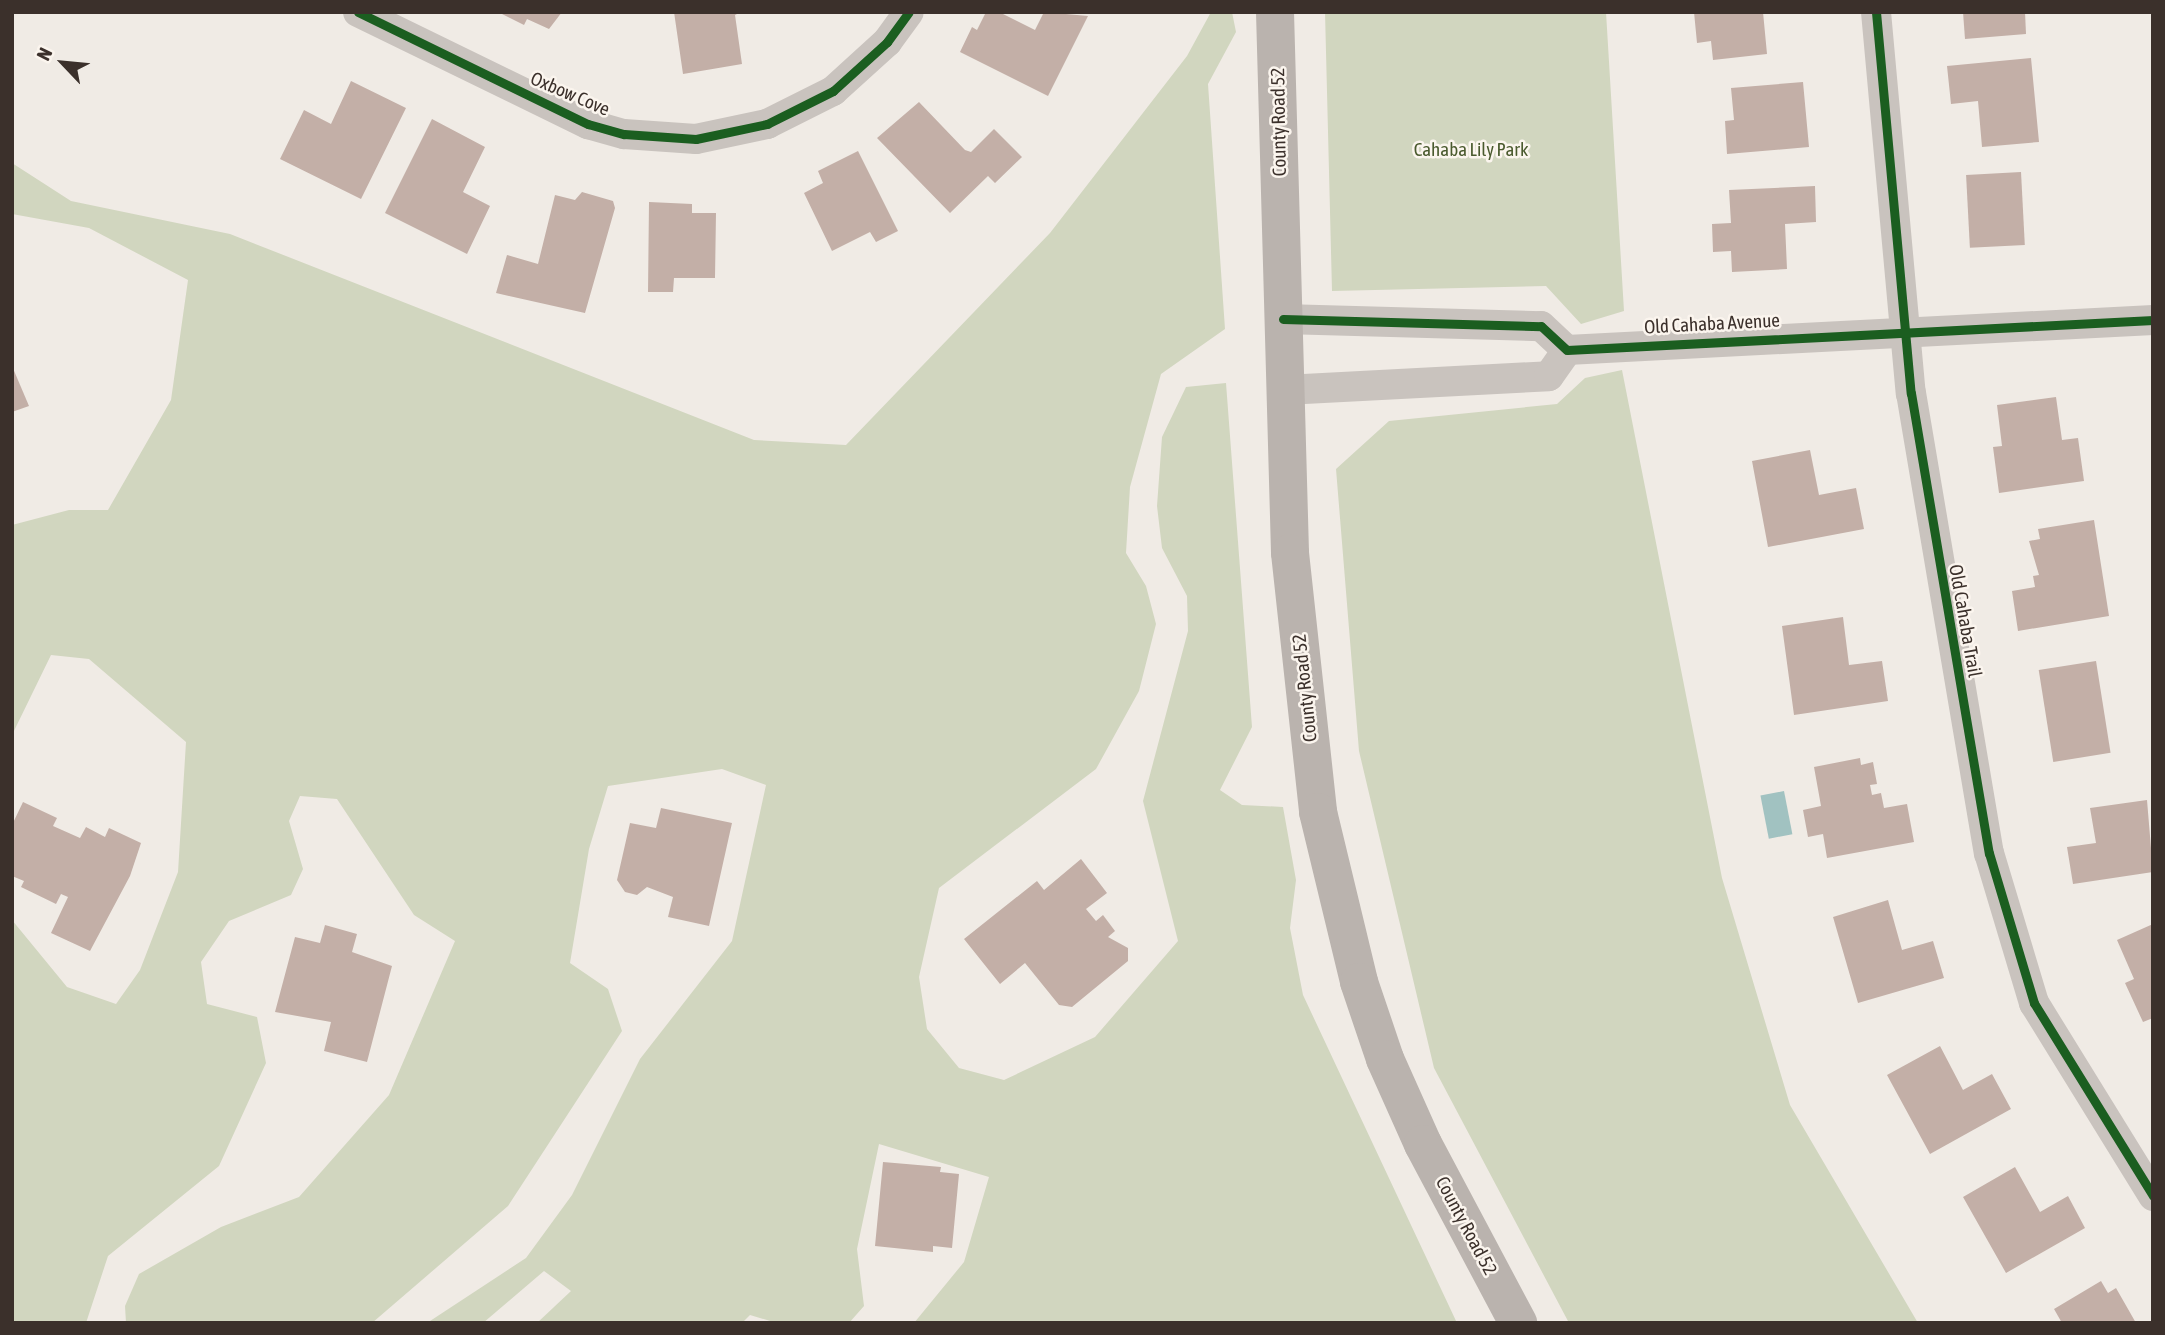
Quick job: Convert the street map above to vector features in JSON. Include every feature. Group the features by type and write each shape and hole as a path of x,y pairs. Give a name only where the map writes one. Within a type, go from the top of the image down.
{"main road":[{"name":"County Road 52","path":"1275,12 1290,553 1318,812 1359,982 1385,1059 1423,1144 1518,1323"}],"street":[{"name":"Oxbow Cove","path":"358,12 588,124 624,134 696,139 767,124 822,98 861,69 909,12"},
{"name":"Old Cahaba Trail","path":"1876,12 1904,330 1937,562 1989,853 2012,939 2034,1003 2153,1196"},
{"path":"1283,318 1541,326 1567,350 1549,376 1286,390"},
{"name":"Old Cahaba Avenue","path":"1567,350 1904,330 2153,320"}],"green space":[{"path":"1211,12 1232,12 1236,32 1208,84 1225,329 1161,374 1130,487 1126,553 1146,586 1156,624 1139,691 1096,769 939,888 919,977 927,1029 959,1068 1004,1080 1095,1037 1178,941 1143,801 1188,631 1187,596 1162,548 1157,506 1162,437 1186,387 1226,383 1252,727 1220,790 1242,805 1283,807 1296,880 1290,928 1303,995 1457,1323 914,1323 964,1262 989,1177 879,1144 857,1249 864,1306 849,1323 777,1323 750,1315 742,1323 537,1323 571,1291 544,1271 483,1323 427,1323 526,1258 572,1195 640,1059 732,941 766,785 722,769 608,786 589,849 570,963 608,989 622,1031 508,1206 372,1323 126,1323 125,1306 139,1274 221,1227 299,1197 389,1095 455,941 414,915 337,799 300,796 289,821 303,869 291,895 229,921 201,962 207,1004 257,1017 266,1063 219,1166 108,1256 86,1323 12,1323 12,920 67,987 116,1004 140,970 178,872 186,742 89,659 51,655 12,735 12,525 69,510 108,510 171,400 188,280 89,228 12,214 12,163 71,201 230,234 754,440 846,445 1050,233 1187,56"},
{"name":"Cahaba Lily Park","path":"1325,12 1606,12 1624,311 1581,324 1546,286 1332,291"},
{"path":"1622,370 1722,878 1790,1105 1918,1323 1569,1323 1434,1068 1359,751 1336,469 1389,421 1557,404 1585,378"}],"water":[{"path":"1784,791 1792,834 1769,839 1760,796"}],"building":[{"path":"498,12 562,12 549,29 527,19 524,25"},
{"path":"674,12 741,12 735,15 742,64 683,74"},
{"path":"986,12 999,12 1035,30 1044,12 1088,16 1048,96 960,52 972,27 977,30"},
{"path":"1694,12 1763,12 1767,54 1713,60 1711,41 1697,43"},
{"path":"1963,12 2025,12 2026,34 1965,39"},
{"path":"2031,58 2039,142 1982,147 1978,101 1951,104 1947,66"},
{"path":"351,81 406,108 361,199 280,159 304,110 331,124"},
{"path":"1803,82 1809,147 1727,154 1725,121 1734,120 1731,88"},
{"path":"919,102 965,150 971,152 994,129 1022,157 995,183 988,176 950,213 877,138"},
{"path":"432,119 485,147 463,192 490,206 467,254 385,213"},
{"path":"858,151 898,231 876,242 870,232 832,251 804,193 823,183 818,171"},
{"path":"2021,172 2025,245 1970,248 1966,175"},
{"path":"1815,186 1816,222 1785,224 1787,269 1732,272 1731,251 1713,252 1712,224 1731,223 1729,190"},
{"path":"582,192 613,201 615,208 585,313 496,293 507,255 538,264 555,195 575,200"},
{"path":"649,202 692,204 692,213 716,213 715,278 674,278 673,292 648,292"},
{"path":"12,366 29,406 12,412"},
{"path":"2056,397 2062,440 2078,438 2084,481 1999,493 1993,447 2002,446 1997,405"},
{"path":"1810,450 1819,495 1856,488 1864,529 1768,547 1752,461"},
{"path":"2094,520 2109,616 2018,631 2012,591 2035,587 2033,576 2039,575 2029,541 2040,539 2038,529"},
{"path":"1843,617 1849,665 1882,661 1888,701 1794,715 1782,626"},
{"path":"2096,661 2111,753 2053,762 2039,670"},
{"path":"1860,758 1861,765 1873,762 1877,784 1870,785 1872,795 1881,793 1884,808 1907,804 1914,842 1827,858 1823,834 1808,837 1803,810 1821,806 1814,767"},
{"path":"2147,800 2153,872 2073,884 2067,847 2096,843 2090,808"},
{"path":"23,802 57,818 53,826 80,838 86,827 105,837 109,828 141,843 130,876 90,951 51,933 68,897 61,894 56,904 21,887 24,881 12,876 12,825"},
{"path":"661,808 732,823 709,926 668,917 673,897 647,887 637,895 625,892 617,880 630,823 656,828"},
{"path":"1081,859 1107,893 1086,909 1096,921 1103,915 1115,931 1108,937 1128,948 1128,961 1072,1007 1059,1005 1025,963 1000,984 964,939 1037,881 1044,890"},
{"path":"1888,900 1902,950 1933,941 1944,978 1858,1003 1833,917"},
{"path":"2153,924 2153,1018 2143,1022 2125,983 2134,979 2117,940"},
{"path":"325,925 357,934 352,952 392,966 367,1062 324,1051 331,1022 275,1012 295,937 320,943"},
{"path":"1940,1046 1963,1090 1992,1074 2011,1109 1930,1154 1887,1075"},
{"path":"883,1162 941,1167 940,1172 959,1174 952,1248 933,1246 933,1252 875,1246"},
{"path":"2015,1167 2040,1212 2068,1196 2085,1228 2006,1273 1963,1197"},
{"path":"2101,1281 2108,1293 2116,1288 2136,1323 2062,1323 2054,1309"}],"cycle path":[{"path":"358,12 588,124 624,134 696,139 767,124 833,91 887,42 909,12"},
{"path":"1876,12 1911,393 1989,853 2034,1003 2153,1196"},
{"path":"1283,319 1541,326 1567,350 2153,320"}]}
